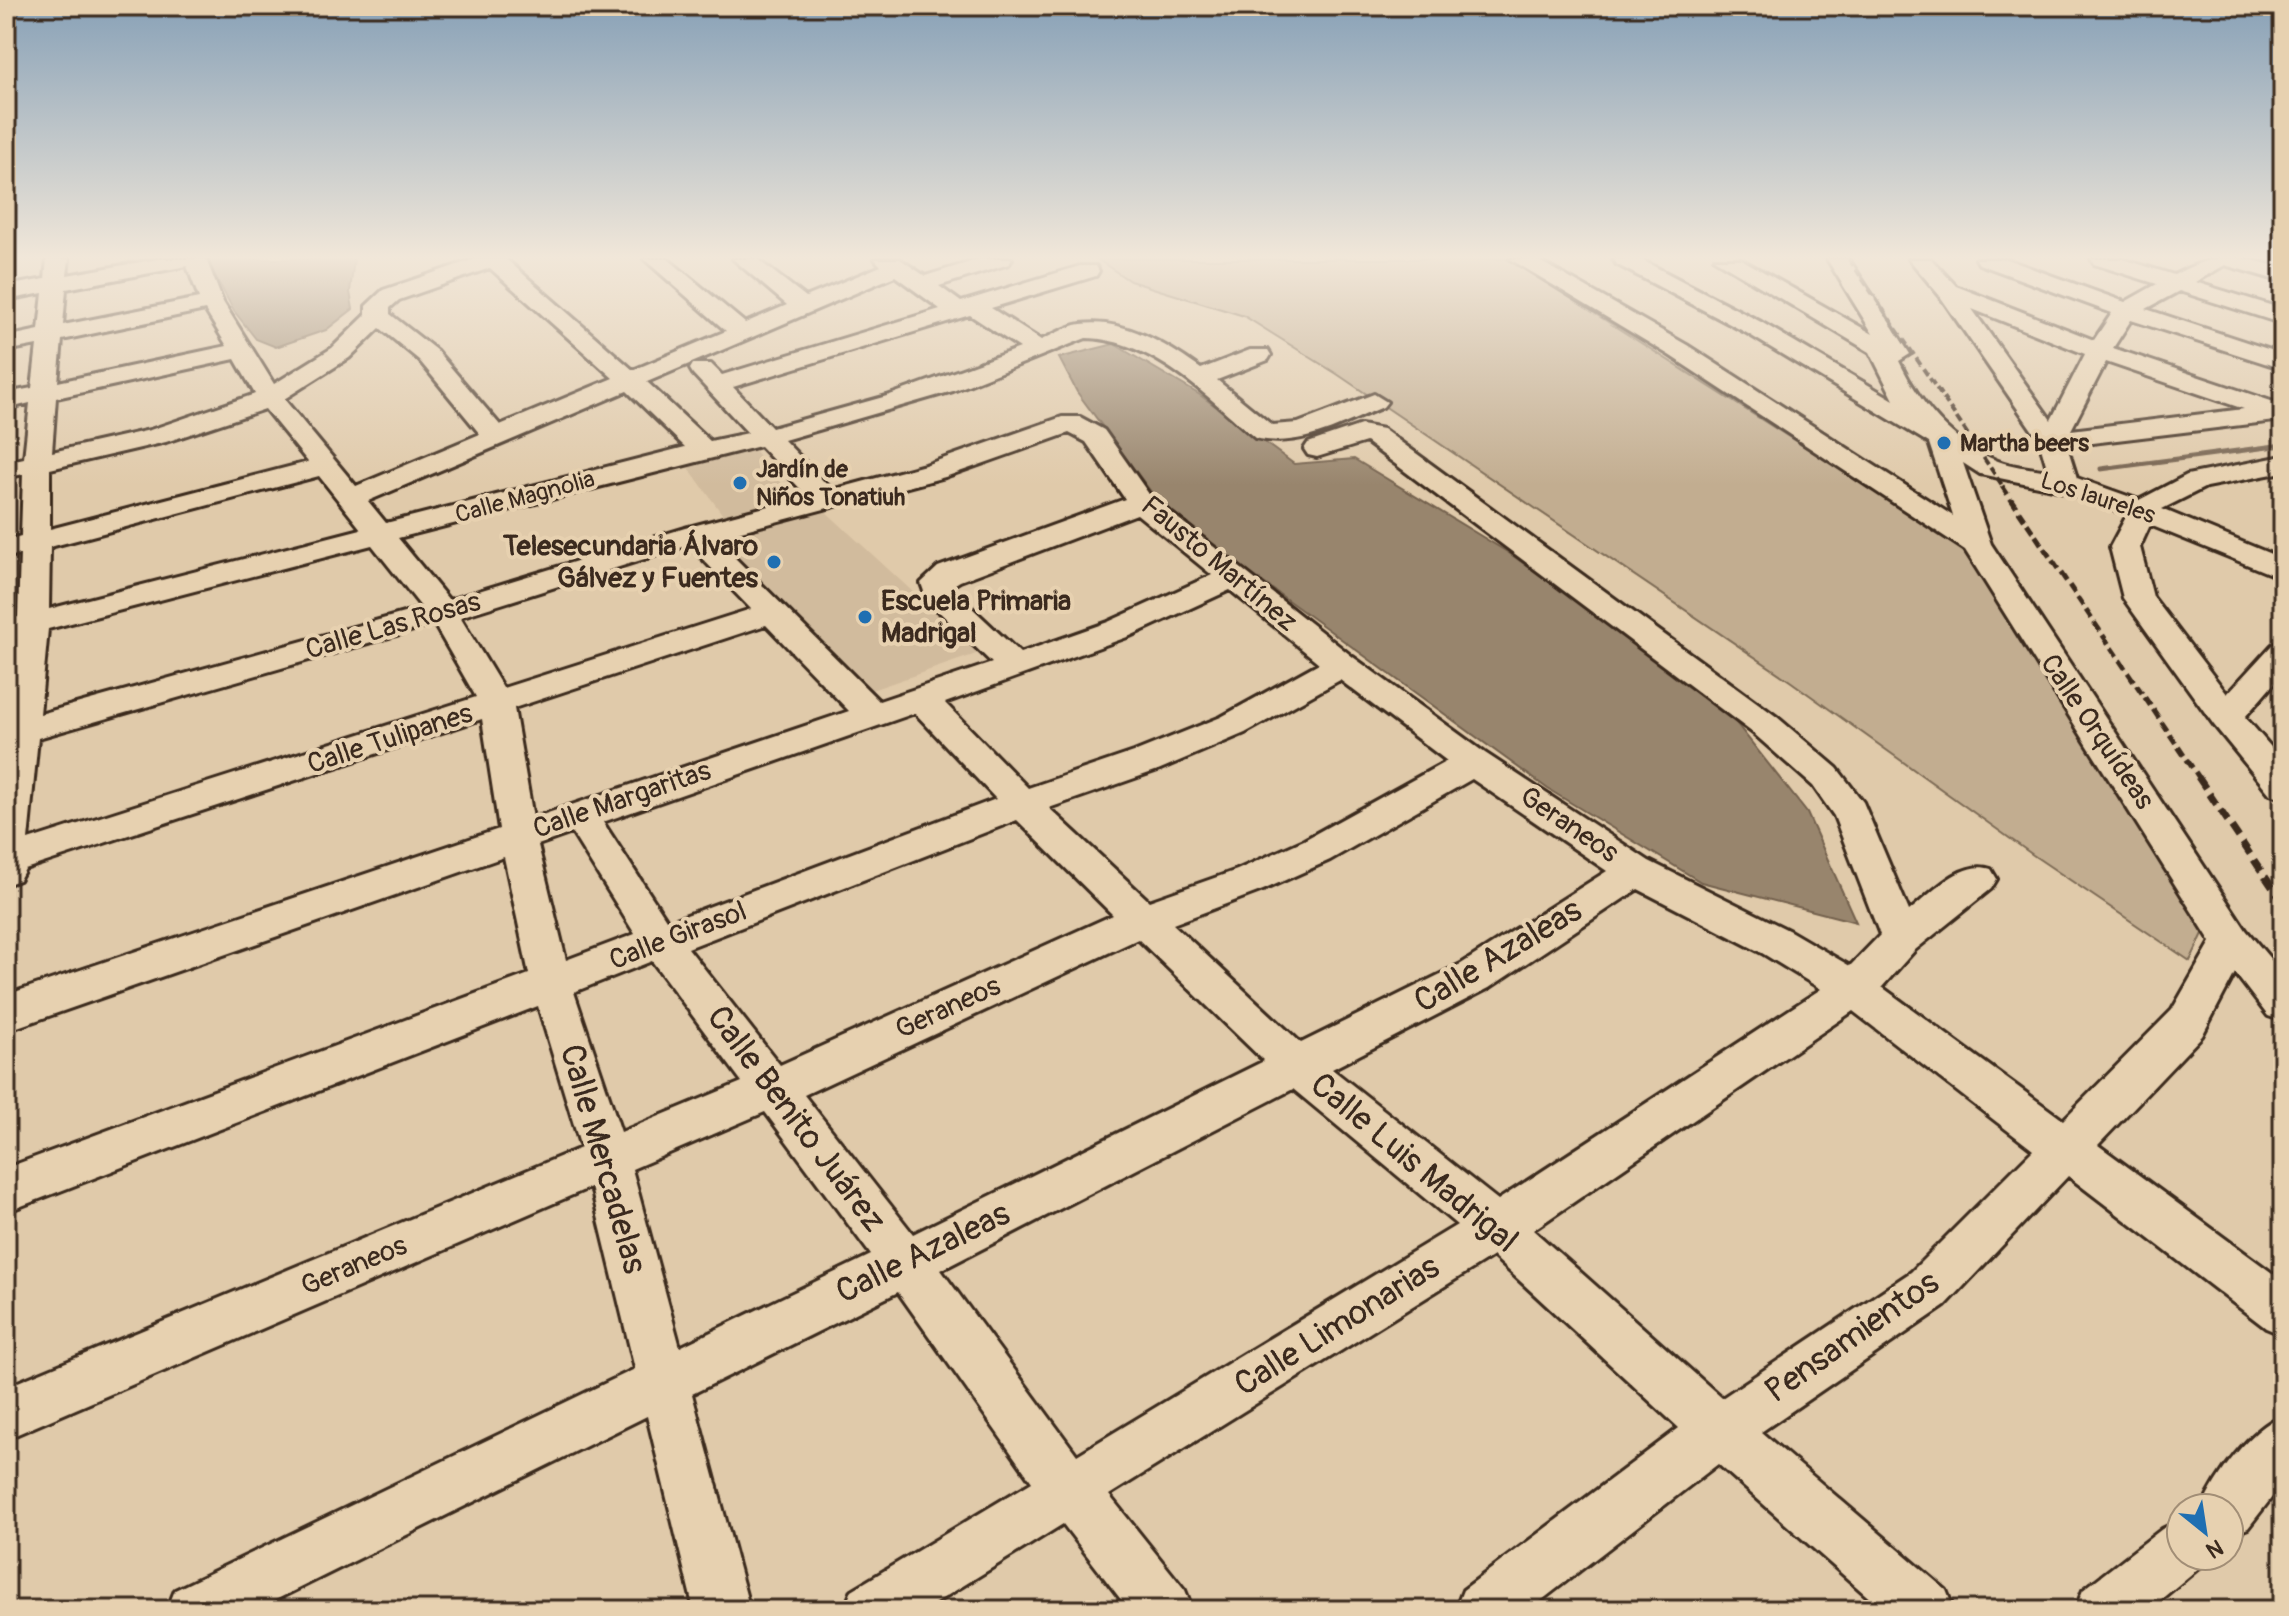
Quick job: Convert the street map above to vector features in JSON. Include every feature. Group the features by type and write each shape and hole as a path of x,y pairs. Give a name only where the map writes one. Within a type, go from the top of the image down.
{"street":[{"path":"233,334 271,399 322,467 442,612 497,705"},
{"path":"6,470 235,415 271,399 330,363 362,334"},
{"path":"407,334 496,437"},
{"path":"579,334 704,450"},
{"path":"349,499 736,334"},
{"path":"715,385 879,334"},
{"path":"1011,334 1039,350"},
{"name":"Calle Magnolia","path":"19,627 704,450 769,438 912,395 1075,334"},
{"name":"Calle Magnolia","path":"1126,334 1198,379 1264,432 1274,434 1300,453 1361,433 1374,435 1765,725 1825,777 1850,811 1901,939"},
{"path":"1651,334 1976,544"},
{"path":"1678,350 1727,334"},
{"name":"Los laureles","path":"1765,334 1943,443 1990,468 2065,483 2145,512 2283,570"},
{"path":"1858,334 1880,348 1901,392 1943,443"},
{"path":"1885,334 1979,460"},
{"path":"1978,334 2052,440 2065,483"},
{"path":"2057,334 2282,412"},
{"path":"2052,440 2078,398 2110,334"},
{"path":"2198,334 2283,362"},
{"path":"6,344 52,335 37,463 20,546 15,733 6,870"},
{"path":"6,401 243,350"},
{"path":"689,355 824,498"},
{"path":"1198,379 1259,355"},
{"path":"2078,398 2167,427"},
{"path":"1274,434 1291,433 1374,402"},
{"path":"2052,440 2282,412"},
{"name":"Fausto Martínez","path":"824,498 935,471 1071,423 1095,436 1141,503 1342,665 1473,762"},
{"name":"Calle Orquídeas","path":"1943,443 1976,544 2232,941 2283,1004"},
{"path":"2283,464 2195,483 2167,494 2145,512 2125,547 2138,598 2226,717 2283,785"},
{"path":"20,546 322,467"},
{"name":"Calle Las Rosas","path":"15,733 442,612 824,498"},
{"path":"1015,667 938,593 936,583 949,574 1141,503"},
{"path":"695,534 871,714"},
{"name":"Calle Margaritas","path":"6,1013 1015,667 1119,629 1234,577"},
{"name":"Calle Tulipanes","path":"6,860 497,705 772,613"},
{"path":"2226,717 2283,652"},
{"name":"Calle Girasol","path":"6,1190 1022,804 1146,761 1233,725 1342,665"},
{"name":"Calle Luis Madrigal","path":"920,698 1022,804 1297,1066 1496,1228 1719,1430 1926,1610"},
{"name":"Calle Mercadelas","path":"497,705 518,837 551,983 607,1159 722,1610"},
{"name":"Geraneos","path":"6,1413 772,1089 1142,919 1250,880 1317,850 1473,762 1636,871 1776,942 1854,989 2283,1311"},
{"name":"Calle Benito Juárez","path":"579,814 661,943 906,1263 1070,1490 1165,1610"},
{"name":"Calle Azaleas","path":"195,1610 906,1263 1475,976 1636,871"},
{"name":"Calle Limonarias","path":"872,1610 1496,1228 1854,989 1901,939 1978,879"},
{"name":"Pensamientos","path":"1483,1610 1719,1430 1928,1289 2187,1023 2232,941"},
{"path":"2242,1492 2283,1441"},
{"path":"2103,1610 2165,1561"}],"shaded area":[{"path":"252,334 313,334 276,347"},
{"path":"1274,334 1628,334 1959,545 2210,919 2190,961 2033,855 1790,681 1337,374"},
{"path":"1114,344 1200,395 1294,464 1354,459 1509,553 1722,705 1807,813 1856,922 1701,882 1548,789 1166,512 1077,392 1059,358"},
{"name":"Jardín de Niños Tonatiuh","path":"750,445 796,502 725,518 686,464"},
{"name":"Escuela Primaria Madrigal","path":"823,509 979,653 863,693 717,540"}],"waterway":[{"path":"2101,469 2283,445"}],"railway":[{"path":"1900,334 2004,488"},
{"path":"2002,486 2200,779"},
{"path":"2198,777 2283,903"}],"place":[{"name":"Martha beers","path":"1944,443"},
{"name":"Jardín de Niños Tonatiuh","path":"740,483"},
{"name":"Telesecundaria Álvaro Gálvez y Fuentes","path":"774,562"},
{"name":"Escuela Primaria Madrigal","path":"865,617"}]}
